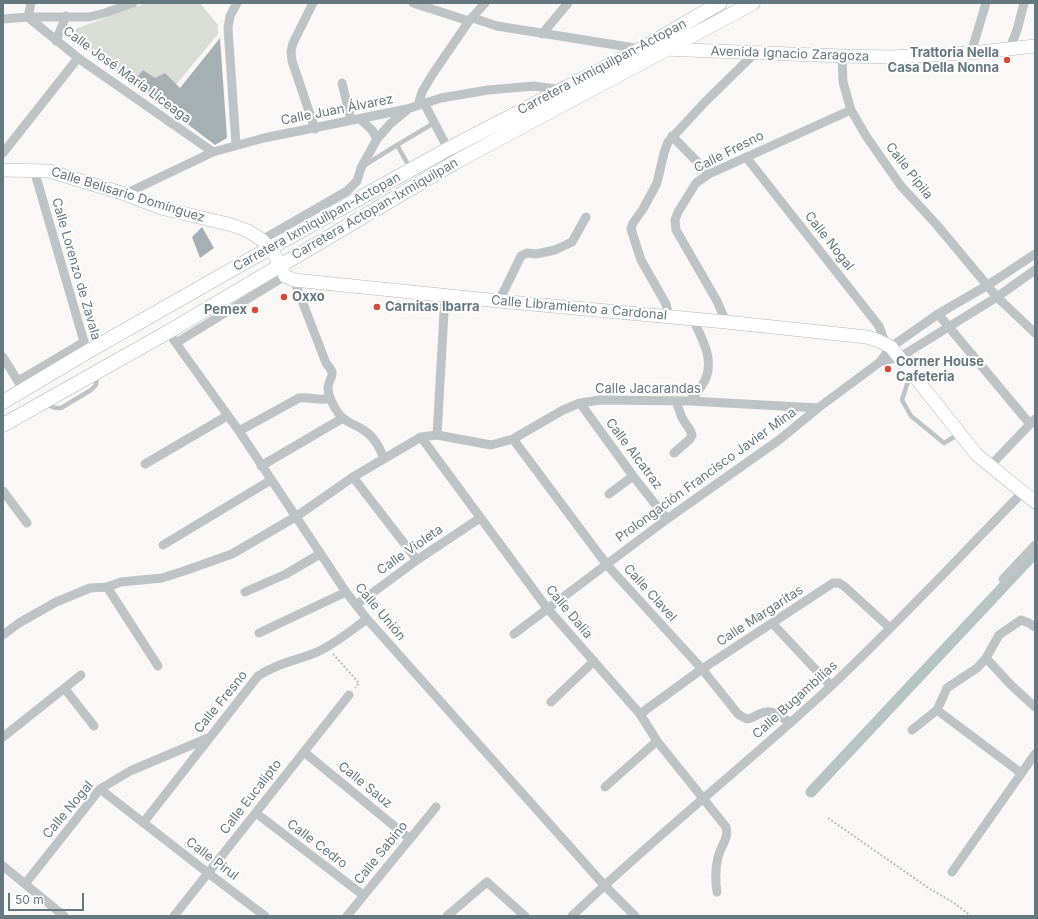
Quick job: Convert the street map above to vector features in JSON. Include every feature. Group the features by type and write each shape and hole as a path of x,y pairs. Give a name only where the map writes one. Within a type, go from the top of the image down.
{"main road":[{"name":"Carretera Ixmiquilpan-Actopan","path":"3,402 21,386 85,347 266,244 641,49 720,3"},
{"name":"Carretera Actopan-Ixmiquilpan","path":"3,425 168,332 286,274 459,160 753,3"}],"street":[{"path":"28,17 31,3"},
{"path":"3,19 66,16 89,17 133,3"},
{"path":"236,145 228,28 230,16 237,3"},
{"path":"313,3 293,43 291,52 292,61 315,128"},
{"path":"413,3 497,26 641,49"},
{"path":"542,34 568,3"},
{"path":"971,53 986,3"},
{"path":"1010,48 1017,30 1024,3"},
{"path":"448,149 434,123 421,104 422,92 432,75 481,5"},
{"path":"56,41 66,16"},
{"name":"Calle José María Liceaga","path":"28,17 78,58 213,152"},
{"name":"Avenida Ignacio Zaragoza","path":"641,49 891,57 971,53 1035,46"},
{"path":"669,316 666,304 641,260 631,229 633,222 643,209 656,183 664,153 672,136 755,53"},
{"name":"Calle Pípila","path":"842,56 842,82 851,110 866,136 901,186 936,224 997,297 1035,333"},
{"path":"3,153 78,58"},
{"path":"342,83 356,120 372,130 377,139"},
{"name":"Calle Juan Álvarez","path":"125,194 213,152 264,138 407,109 441,98 496,89 534,86 562,90"},
{"path":"384,459 380,448 371,436 363,429 349,424 339,414 330,398 328,388 332,376 331,369 326,363 286,274 266,244 347,191 357,180 361,168 377,139 390,124 407,109"},
{"name":"Calle Fresno","path":"726,322 717,301 676,230 678,212 685,200 696,183 709,174 851,110"},
{"path":"672,136 709,174"},
{"name":"Calle Nogal","path":"746,157 879,326 889,346"},
{"name":"Calle Belisario Domínguez","path":"3,170 49,171 125,194 161,208 248,230 266,244"},
{"name":"Calle Lorenzo de Zavala","path":"34,170 85,347"},
{"path":"499,301 521,256 527,253 536,254 555,250 572,242 586,217"},
{"name":"Prolongación Francisco Javier Mina","path":"880,362 889,346 1035,254"},
{"name":"Prolongación Francisco Javier Mina","path":"514,634 667,519 779,440 818,408 880,362 900,357 997,297 1035,270"},
{"path":"176,343 286,274"},
{"name":"Calle Libramiento a Cardonal","path":"286,274 308,283 693,318 867,337 889,346"},
{"path":"437,435 445,295"},
{"path":"938,314 948,328 1032,422 990,466"},
{"path":"690,401 706,378 709,361 706,348 693,318"},
{"name":"Calle Unión","path":"168,332 239,431 261,466 297,516 320,554 367,619 604,885 635,916"},
{"path":"889,346 900,357 977,455 1035,502"},
{"path":"3,357 21,386"},
{"path":"239,431 299,398 306,397 324,400 330,398"},
{"name":"Calle Jacarandas","path":"3,635 19,623 56,602 90,588 107,587 121,582 162,578 184,572 232,554 297,516 353,477 421,437 437,435 491,445 513,439 563,410 580,404 600,400 690,401 818,408"},
{"path":"674,453 690,439 692,435 682,418 676,401"},
{"name":"Calle Alcatraz","path":"580,404 667,519"},
{"path":"145,464 227,416"},
{"path":"261,466 343,418"},
{"name":"Calle Dalia","path":"421,437 547,608 640,714 657,741 726,827 728,833 719,855 715,875 717,892"},
{"name":"Calle Clavel","path":"513,439 607,565 702,669 738,714 746,719 753,718 763,712 773,712 779,714 790,723"},
{"path":"609,494 633,476"},
{"path":"353,477 416,560"},
{"path":"163,545 271,480"},
{"path":"3,491 27,523"},
{"name":"Calle Bugambilias","path":"572,916 604,885 704,799 831,686 1023,492"},
{"name":"Calle Violeta","path":"356,605 416,560 480,518"},
{"path":"1003,579 1035,546"},
{"path":"245,592 286,574 320,554"},
{"name":"Calle Margaritas","path":"640,714 702,669 833,583 839,583 844,586 890,628"},
{"path":"107,587 158,666"},
{"path":"259,633 346,592"},
{"name":"Calle Fresno","path":"143,822 258,676 269,668 314,653 327,647 367,619"},
{"path":"912,730 937,710 947,688 977,668 986,658 999,636 1021,620 1035,627"},
{"path":"772,623 831,686"},
{"path":"986,658 1011,685 1035,707"},
{"path":"551,702 594,661"},
{"path":"3,737 81,675"},
{"path":"65,689 94,726"},
{"name":"Calle Eucalipto","path":"174,916 349,695"},
{"path":"937,710 1021,773"},
{"name":"Calle Nogal","path":"25,884 100,789 130,772 209,737"},
{"path":"605,787 657,741"},
{"name":"Calle Sauz","path":"304,752 410,839"},
{"path":"952,872 1035,754"},
{"name":"Calle Pirul","path":"100,789 265,916"},
{"name":"Calle Sabino","path":"348,916 363,895 436,807"},
{"name":"Calle Cedro","path":"256,813 363,895"},
{"path":"3,866 64,916"},
{"path":"447,916 487,882 525,916"}],"lane":[{"path":"361,168 434,123"},
{"path":"397,145 411,169"},
{"path":"912,372 902,400 911,416 944,443 960,433"}],"path":[{"path":"327,647 359,683 349,695"},
{"path":"828,818 971,916"}],"shaded area":[{"path":"146,3 200,3 218,25 218,34 161,103 72,39 75,29"}],"building":[{"path":"220,38 227,138 215,145 164,106 166,104 134,81 143,70 155,78 165,73 180,88"},
{"path":"202,227 214,248 200,258 192,237"}],"waterway":[{"path":"811,792 1035,553"}],"place":[{"name":"Trattoria Nella Casa Della Nonna","path":"1007,60"},
{"name":"Oxxo","path":"284,297"},
{"name":"Carnitas Ibarra","path":"377,307"},
{"name":"Pemex","path":"255,310"},
{"name":"Corner House Cafeteria","path":"888,369"}]}
